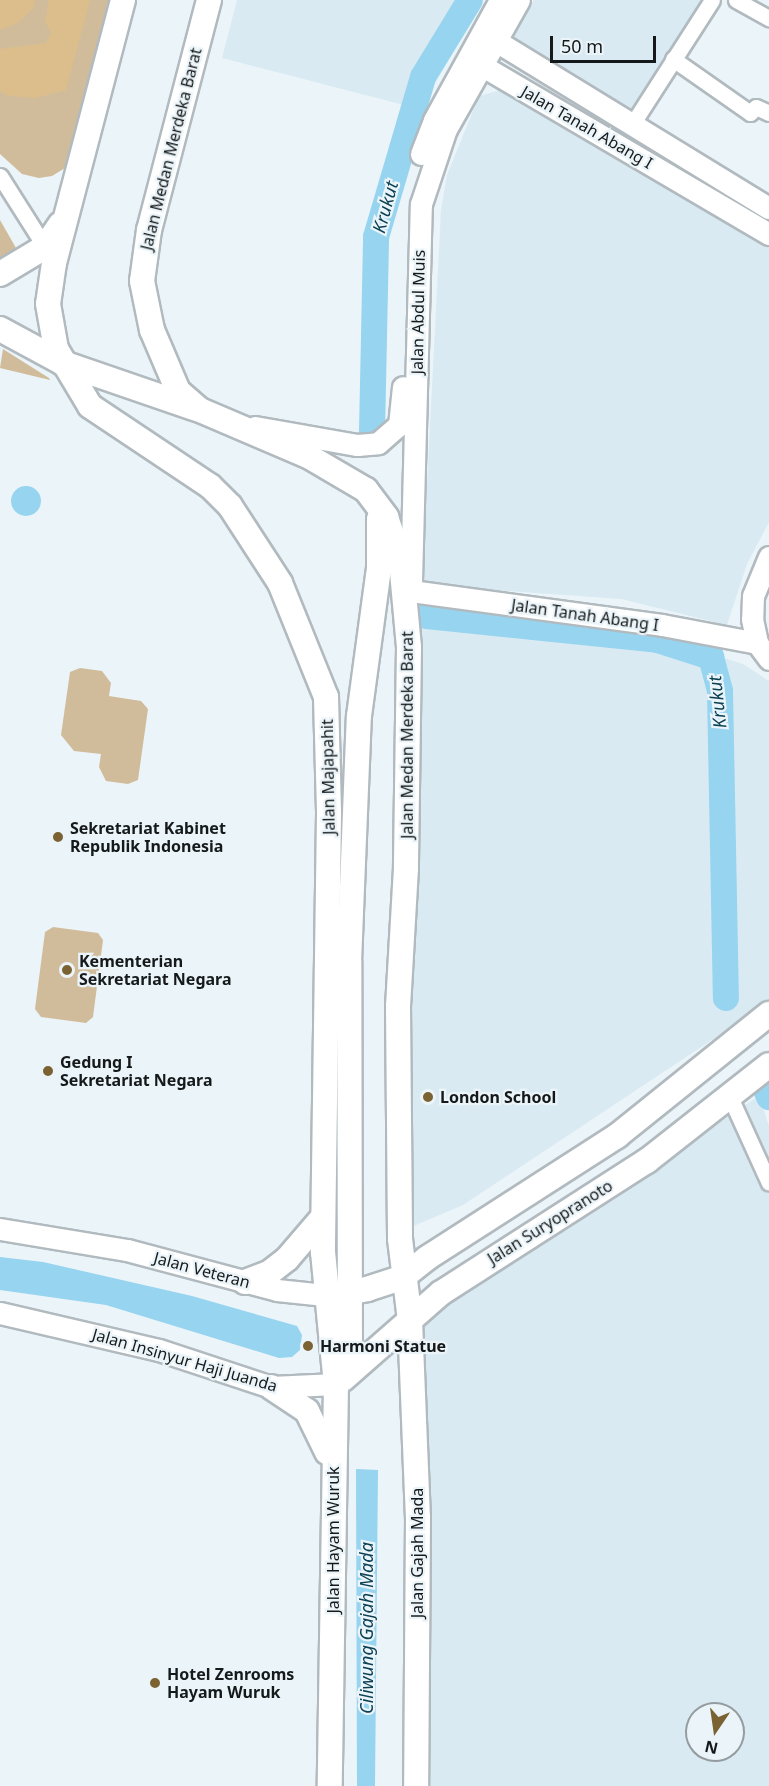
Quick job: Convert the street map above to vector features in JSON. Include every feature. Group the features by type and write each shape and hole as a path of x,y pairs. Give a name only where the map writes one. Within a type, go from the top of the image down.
{"main road":[{"path":"63,363 52,335 48,304 63,221 123,0"},
{"name":"Jalan Medan Merdeka Barat","path":"209,0 148,230 142,281 152,330 178,391 200,410 354,480 376,501 392,530 401,561 409,647 406,868 398,1006 400,1239 410,1320"},
{"name":"Jalan Abdul Muis","path":"409,647 421,204 446,129 474,61 487,36 500,0"},
{"name":"Jalan Abdul Muis","path":"487,36 519,0"},
{"name":"Jalan Tanah Abang I","path":"487,36 769,208"},
{"name":"Jalan Abdul Muis","path":"228,422 357,446 378,443 399,425 403,407 407,200 434,120 474,61"},
{"name":"Jalan Tanah Abang I","path":"474,61 769,234"},
{"path":"0,274 45,247 63,221"},
{"name":"Jalan Majapahit","path":"0,329 63,363 200,410"},
{"name":"Jalan Majapahit","path":"63,363 90,406 210,486 230,506 280,584 326,697 329,814 323,1216 336,1294"},
{"path":"336,1294 359,716 381,544 376,501"},
{"name":"Jalan Tanah Abang I","path":"763,651 752,619 753,596 769,556"},
{"name":"Jalan Tanah Abang I","path":"411,591 662,625 763,651"},
{"path":"403,1277 427,1258 617,1136 763,1018"},
{"name":"Jalan Suryopranoto","path":"342,1380 410,1320 470,1272 647,1161 769,1065"},
{"path":"245,1282 269,1273 287,1259 323,1216"},
{"name":"Jalan Veteran","path":"0,1229 127,1250 245,1282 336,1294 403,1277"},
{"path":"400,1239 413,1258 427,1258"},
{"name":"Jalan Hayam Wuruk","path":"336,1294 334,1332 342,1380 347,1786"},
{"name":"Jalan Insinyur Haji Juanda","path":"0,1313 159,1350 271,1387 342,1380"},
{"name":"Jalan Gajah Mada","path":"410,1320 418,1518 416,1786"},
{"name":"Jalan Hayam Wuruk","path":"330,1786 333,1466 342,1380"},
{"path":"271,1387 313,1418 333,1466"}],"street":[{"path":"633,123 712,0"},
{"path":"736,0 769,18"},
{"path":"673,59 750,113 756,107 769,113"},
{"path":"0,176 45,247"},
{"path":"736,1092 769,1183"}],"shaded area":[{"path":"0,0 113,0 74,155 65,168 52,176 39,178 22,174 0,154"},
{"path":"0,0 35,0 33,8 18,23 0,30"},
{"path":"49,0 90,0 66,90 35,98 8,96 0,91 0,49 46,43 51,33 45,22"},
{"path":"237,0 459,0 430,44 404,105 222,58"},
{"path":"534,0 718,0 638,124 505,40"},
{"path":"509,88 769,243 769,522 747,564 727,625 621,599 422,585 441,210 447,175 479,96"},
{"path":"0,220 16,248 16,253 0,264"},
{"path":"3,349 49,378 50,380 0,368"},
{"path":"420,626 705,652 743,664 769,681 769,1002 463,1205 404,1230"},
{"path":"80,668 102,671 111,683 109,696 141,701 148,709 138,780 128,784 106,781 99,767 101,754 74,751 61,735 70,672"},
{"path":"53,927 98,933 103,940 93,1017 86,1023 41,1017 35,1009 45,932"},
{"path":"759,1096 769,1126 769,1786 421,1786 429,1444 423,1316"}],"water":[{"path":"26,486 37,490 41,501 37,512 26,516 15,512 11,501 15,490"},
{"path":"0,1257 43,1262 192,1296 297,1326 302,1335 300,1350 292,1357 279,1358 106,1305 0,1290"},
{"name":"Ciliwung Gajah Mada","path":"356,1469 378,1470 375,1786 357,1786"}],"waterway":[{"name":"Krukut","path":"372,432 376,237 423,77 470,0"},
{"name":"Krukut","path":"427,616 658,640 711,657 720,691 726,998"},
{"name":"Krukut","path":"765,1087 769,1097"}],"place":[{"name":"Sekretariat Kabinet Republik Indonesia","path":"58,837"},
{"name":"Kementerian Sekretariat Negara","path":"67,970"},
{"name":"Gedung I Sekretariat Negara","path":"48,1071"},
{"name":"London School","path":"428,1097"},
{"name":"Harmoni Statue","path":"308,1346"},
{"name":"Hotel Zenrooms Hayam Wuruk","path":"155,1683"}]}
